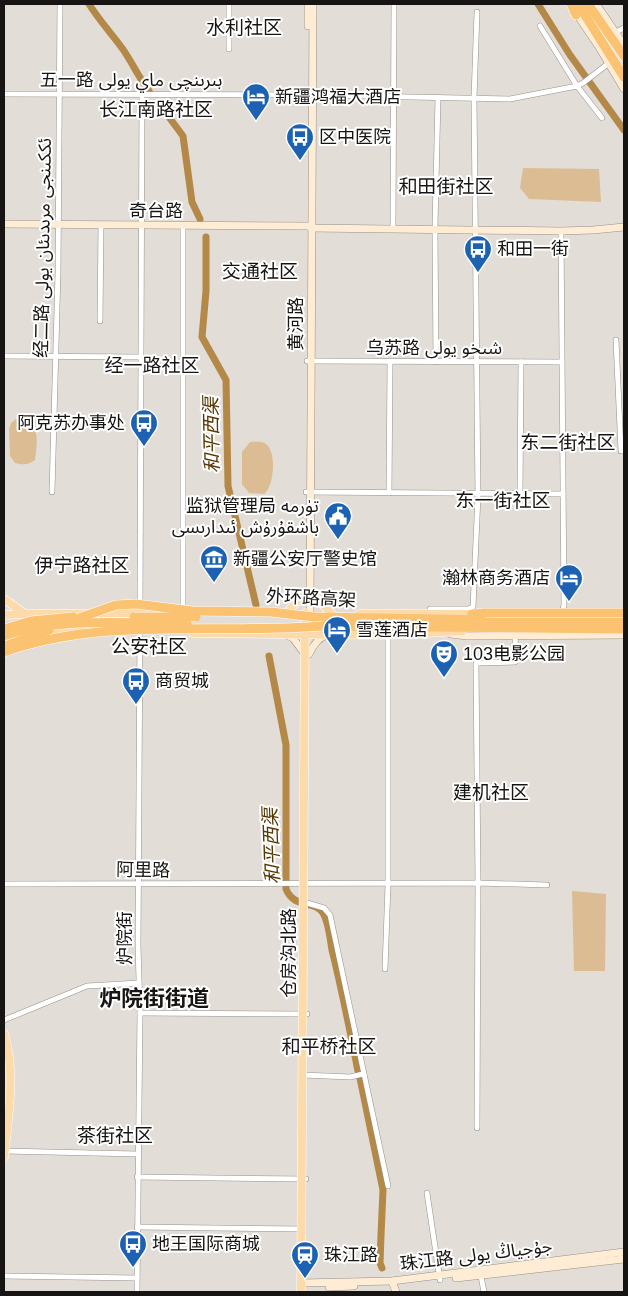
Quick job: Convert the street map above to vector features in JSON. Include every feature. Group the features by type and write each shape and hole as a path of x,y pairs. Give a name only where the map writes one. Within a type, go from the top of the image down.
{"highway":[{"path":"570,4 576,15"},
{"path":"578,4 624,77"},
{"path":"592,6 624,56"},
{"name":"外环路高架","path":"4,646 116,605 136,604 192,612 271,612 309,615 624,622"},
{"path":"472,614 624,613"},
{"path":"4,629 31,621 65,618 309,615"},
{"path":"574,622 624,618"},
{"path":"4,636 35,628 109,622 322,626"},
{"name":"外环路高架","path":"4,652 63,636 125,630 286,629 322,626 553,628 624,632"},
{"path":"462,632 624,632"}],"main road":[{"path":"286,614 307,592 332,614"},
{"path":"4,599 25,614"},
{"path":"4,615 140,613 472,614"},
{"name":"仓房沟北路","path":"304,1288 307,634 309,615"},
{"path":"4,625 49,631 388,635 462,632"},
{"path":"4,1034 10,1068 4,1157"},
{"name":"仓房沟北路","path":"304,1179 302,1229 304,1288"}],"street":[{"name":"经二路 ئككىنجى مرىدىئان يولى","path":"52,492 56,356 60,4"},
{"path":"229,4 229,49"},
{"name":"黄河路","path":"308,4 310,227 307,592 309,615"},
{"name":"黄河路","path":"310,95 313,4"},
{"path":"393,226 394,4"},
{"path":"592,6 616,32 624,45"},
{"path":"430,609 468,609 473,607 478,494 474,98 477,12"},
{"path":"576,15 624,88"},
{"path":"540,26 602,118"},
{"path":"616,32 624,28"},
{"name":"五一路 بىرىنچى ماي يولى","path":"4,94 310,95 510,99 580,84 609,63"},
{"name":"炉院街","path":"137,1292 140,1013 142,95"},
{"path":"436,362 435,228 438,98"},
{"path":"568,229 624,222"},
{"name":"奇台路","path":"4,224 560,231 568,229"},
{"path":"100,225 100,321"},
{"path":"183,226 183,614"},
{"name":"奇台路","path":"310,227 393,226 435,228"},
{"path":"568,229 593,230 624,227"},
{"name":"奇台路","path":"476,229 568,229"},
{"path":"560,231 564,605 562,616"},
{"path":"616,340 622,451"},
{"path":"4,356 140,357"},
{"name":"乌苏路 شىخو يولى","path":"309,361 562,362"},
{"path":"389,493 390,362"},
{"path":"520,495 521,362"},
{"path":"308,492 563,494"},
{"path":"472,614 624,618"},
{"path":"441,633 467,636 624,632"},
{"path":"285,634 292,638 307,654 322,637 330,634"},
{"path":"386,969 388,635"},
{"path":"477,1128 478,883 476,663 515,662 515,635"},
{"name":"阿里路","path":"4,884 478,883 547,885"},
{"path":"306,904 324,908 330,915 388,1186"},
{"path":"4,1020 87,986 139,983"},
{"path":"140,1013 305,1014"},
{"path":"305,1075 350,1077 363,1074"},
{"path":"4,1151 138,1154"},
{"path":"137,1177 304,1179"},
{"path":"427,1193 440,1278"},
{"path":"137,1227 302,1229"},
{"name":"珠江路 جۇجياڭ يولى","path":"304,1288 440,1278 624,1252"},
{"name":"珠江路 جۇجياڭ يولى","path":"440,1278 481,1276 624,1258"},
{"path":"4,1276 137,1278"},
{"path":"481,1276 484,1292"},
{"path":"392,1283 396,1292"}],"shaded area":[{"path":"523,168 599,169 601,202 529,199 520,188"},
{"path":"23,418 33,425 37,442 35,460 23,464 15,463 10,456 9,429 11,423 16,419"},
{"path":"250,442 266,444 272,454 272,477 264,494 249,493 242,484 242,452"},
{"path":"572,891 606,894 605,971 574,971"}],"waterway":[{"name":"和平西渠","path":"89,4 122,48 149,91"},
{"path":"538,4 570,55 624,130"},
{"name":"和平西渠","path":"160,105 183,136 192,202 200,219"},
{"name":"和平西渠","path":"206,237 206,291 202,337 226,380 228,486 256,605"},
{"name":"和平西渠","path":"269,656 286,745 286,889 294,899 319,909 325,917 358,1071"},
{"name":"和平西渠","path":"360,1078 383,1190 380,1263 382,1268"}],"place":[{"name":"新疆鸿福大酒店","path":"256,121"},
{"name":"区中医院","path":"300,161"},
{"name":"和田一街","path":"478,273"},
{"name":"阿克苏办事处","path":"144,447"},
{"name":"监狱管理局 تۈرمە باشقۇرۇش ئىدارىسى","path":"338,540"},
{"name":"新疆公安厅警史馆","path":"214,583"},
{"name":"瀚林商务酒店","path":"569,602"},
{"name":"雪莲酒店","path":"337,654"},
{"name":"103电影公园","path":"444,678"},
{"name":"商贸城","path":"136,705"},
{"name":"地王国际商城","path":"133,1268"},
{"name":"珠江路","path":"305,1279"}],"district":[{"name":"水利社区","path":"244,27"},
{"name":"长江南路社区","path":"156,109"},
{"name":"和田街社区","path":"446,186"},
{"name":"交通社区","path":"260,271"},
{"name":"经一路社区","path":"152,365"},
{"name":"东二街社区","path":"568,442"},
{"name":"东一街社区","path":"503,500"},
{"name":"伊宁路社区","path":"82,565"},
{"name":"公安社区","path":"149,646"},
{"name":"建机社区","path":"491,792"},
{"name":"炉院街街道","path":"154,998"},
{"name":"和平桥社区","path":"329,1046"},
{"name":"茶街社区","path":"115,1135"}]}
